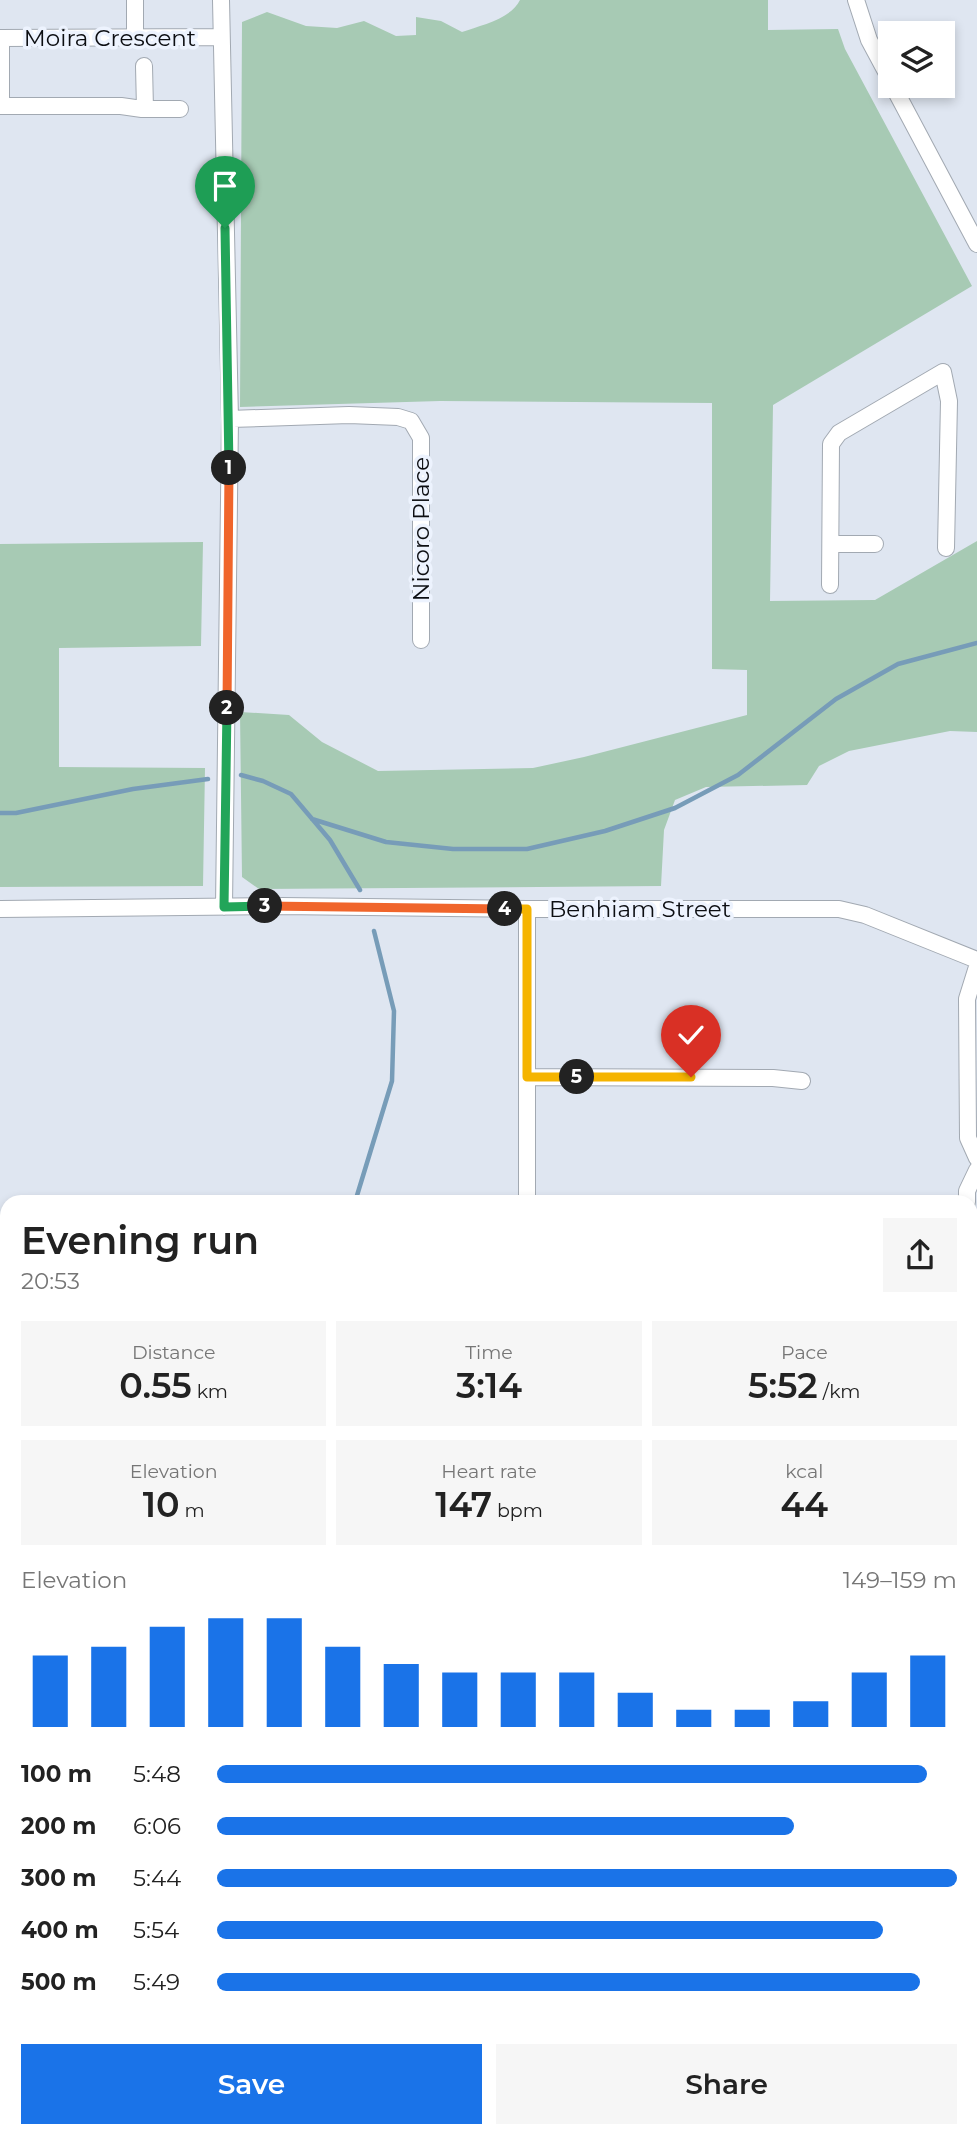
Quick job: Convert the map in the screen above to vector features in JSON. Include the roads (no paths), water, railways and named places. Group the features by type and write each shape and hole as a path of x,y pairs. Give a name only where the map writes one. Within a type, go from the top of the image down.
{"street":[{"path":"135,0 135,37"},
{"path":"221,0 230,419 224,907"},
{"path":"856,0 869,40 878,57"},
{"name":"Moira Crescent","path":"1,38 220,37"},
{"path":"1,38 1,106 121,106 180,110"},
{"path":"144,66 145,109"},
{"path":"900,98 976,237"},
{"path":"830,585 831,444 839,433 943,372 949,401 946,548"},
{"name":"Nicoro Place","path":"230,419 349,415 398,417 411,421 421,438 421,640"},
{"path":"831,544 875,544"},
{"name":"Benhiam Street","path":"0,909 839,909 865,915 977,960"},
{"path":"527,909 527,1195"},
{"path":"977,967 967,999 968,1138 977,1158"},
{"path":"527,1077 773,1078 802,1081"},
{"path":"967,1195 977,1170"}],"waterway":[{"path":"312,819 386,842 453,849 527,849 605,831 675,808 738,775 836,699 898,664 977,643"},
{"path":"241,775 263,781 291,794 330,840 360,890"},
{"path":"0,813 16,813 133,789 208,779"},
{"path":"357,1195 392,1081 394,1011 374,931"}]}
